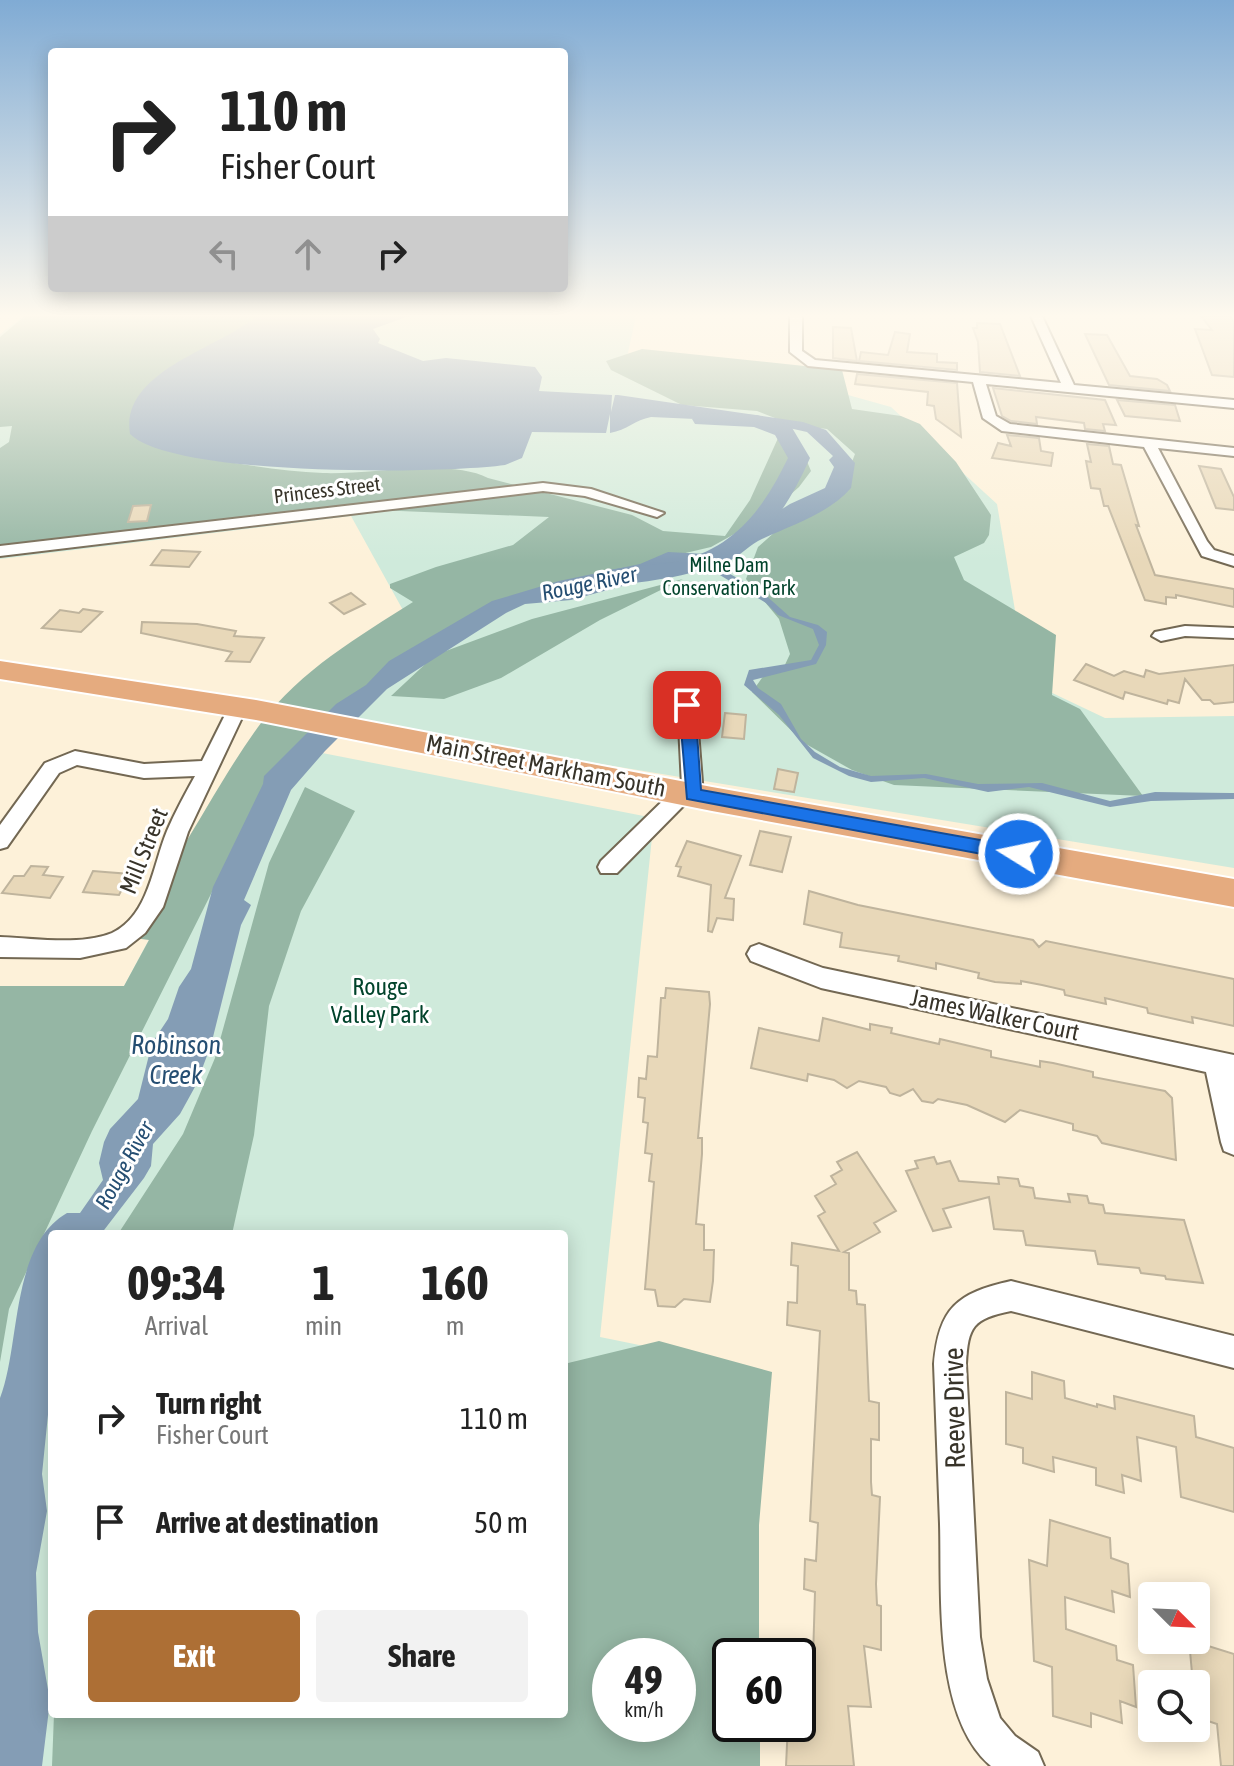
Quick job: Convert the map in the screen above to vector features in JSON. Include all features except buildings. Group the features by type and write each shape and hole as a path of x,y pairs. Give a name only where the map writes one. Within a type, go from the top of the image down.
{"main road":[{"name":"Main Street Markham South","path":"0,670 247,709 688,794 1234,893"}],"street":[{"path":"983,398 985,408 997,425 1051,434 1234,452"},
{"path":"1180,398 1234,404"},
{"path":"1149,443 1200,542 1208,553 1234,561"},
{"name":"Princess Street","path":"0,551 543,487 586,492 657,513"},
{"path":"1161,636 1185,631 1234,633"},
{"path":"609,867 688,794 687,705"},
{"name":"Mill Street","path":"0,947 80,948 118,941 137,926 152,907 171,847 209,768 247,709"},
{"path":"0,841 52,768 75,758 144,771 209,768"},
{"name":"James Walker Court","path":"759,954 821,978 1226,1065"},
{"path":"1226,1065 1234,1142"},
{"name":"Reeve Drive","path":"1024,1766 995,1744 977,1712 962,1637 950,1364 951,1336 961,1314 982,1301 1011,1296 1234,1352"}],"green space":[{"name":"Milne Dam Conservation Park","path":"0,398 860,398 891,407 997,504 1027,681 1105,718 1234,716 1234,868 479,744 278,706 404,612 351,516 0,559"},
{"path":"0,398 237,398 213,460 323,473 453,469 632,515 663,531 725,536 750,500 779,436 803,452 811,471 799,487 765,517 711,547 660,559 500,609 350,700 222,872 92,1131 9,1309 0,1362 0,986 124,986 149,940 119,936 158,885 243,749 277,704 331,656 413,602 390,588 390,584 513,545 549,517 351,509 0,557 0,448 9,442 12,426 0,427"},
{"path":"669,398 849,398 852,409 901,416 920,424 956,462 991,515 989,535 984,543 954,557 964,580 1056,635 1052,695 1080,709 1143,796 894,785 852,770 804,743 752,692 764,675 783,669 790,654 779,619 746,579 758,547 776,531 842,488 855,454 827,429 793,425 757,411 682,405"},
{"path":"683,579 600,620 501,678 444,699 391,696 435,655 532,619"},
{"name":"Rouge Valley Park","path":"256,740 654,818 600,1337 762,1370 732,1638 712,1638 712,1742 740,1742 753,1766 0,1766 0,986 124,986"},
{"path":"305,787 355,811 301,911 269,1006 254,1135 233,1230 121,1230 183,1134 215,1058 269,863"},
{"path":"659,1341 772,1372 759,1525 759,1638 712,1638 712,1742 760,1742 760,1766 52,1766 54,1718 568,1718 568,1363"}],"water":[{"name":"Robinson Creek","path":"138,398 612,398 611,412 614,398 641,398 803,422 826,430 855,463 851,488 819,513 758,541 722,564 730,574 761,591 790,617 818,625 827,632 826,645 816,664 753,680 758,688 781,704 801,739 815,752 840,767 871,776 926,774 978,784 1042,783 1110,801 1155,792 1234,793 1234,799 1151,801 1110,807 1029,787 988,792 924,778 871,782 849,776 813,758 779,715 744,685 749,670 811,660 819,645 813,629 778,615 766,603 700,563 673,565 648,579 571,600 525,604 387,689 291,790 244,900 251,905 241,925 211,1045 196,1085 180,1114 153,1144 151,1166 144,1178 104,1230 48,1230 48,1415 42,1474 47,1511 36,1573 38,1632 48,1690 48,1717 42,1766 0,1766 0,1398 7,1376 26,1272 35,1248 49,1228 67,1213 80,1213 103,1180 99,1163 104,1142 110,1129 138,1099 152,1043 168,1019 179,987 191,969 213,887 263,784 264,776 336,704 366,685 389,661 492,601 559,581 640,564 668,552 706,554 718,550 790,504 825,488 834,467 829,460 833,456 807,432 762,422 651,417 610,433 610,414 606,433 532,432 522,458 505,465 369,470 251,465 198,458 156,448 130,434 131,412"}],"waterway":[{"name":"Rouge River","path":"609,578 675,569 726,552 748,537 766,518 783,491 799,458 783,431 757,421 703,419"}],"route":[{"path":"687,705 693,795 1019,854"}]}
